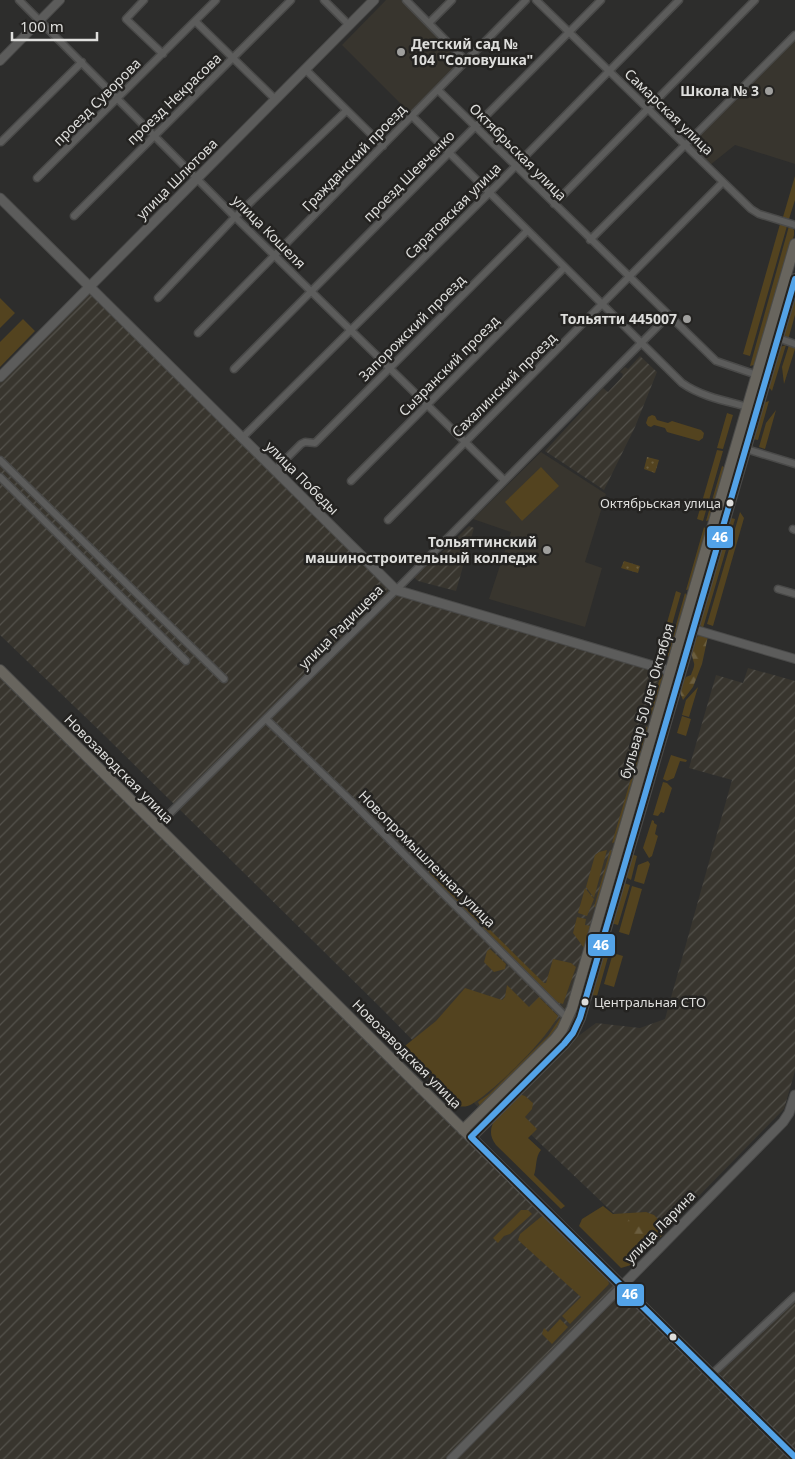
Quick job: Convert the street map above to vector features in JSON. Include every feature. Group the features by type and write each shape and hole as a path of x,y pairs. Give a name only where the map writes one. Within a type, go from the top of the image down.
{"main road":[{"name":"улица Шлютова","path":"0,377 374,0"},
{"name":"улица Победы","path":"0,198 396,590 675,673"},
{"name":"бульвар 50 лет Октября","path":"489,1112 557,1052 573,1033 580,1018 616,877 762,376 795,244"},
{"name":"бульвар 50 лет Октября","path":"762,376 778,338 795,278"},
{"name":"бульвар 50 лет Октября","path":"675,673 693,629 746,449 752,408"},
{"name":"Новозаводская улица","path":"0,670 795,1457"},
{"name":"бульвар 50 лет Октября","path":"467,1134 555,1039 568,1019 616,877"},
{"name":"улица Ларина","path":"622,1286 783,1122 795,1094"}],"street":[{"name":"улица Кошеля","path":"18,0 235,217 504,480"},
{"path":"0,61 60,0"},
{"path":"144,0 126,19 162,54"},
{"name":"проезд Суворова","path":"37,178 216,0"},
{"name":"проезд Некрасова","path":"74,216 291,0"},
{"path":"324,0 349,25"},
{"path":"406,0 466,61"},
{"path":"429,23 452,0"},
{"name":"Гражданский проезд","path":"198,333 526,0"},
{"name":"Самарская улица","path":"536,0 722,183 751,209 759,214 795,225"},
{"name":"проезд Шевченко","path":"234,369 602,0"},
{"name":"Саратовская улица","path":"242,438 489,193 679,0"},
{"path":"554,204 755,0"},
{"path":"195,21 274,99"},
{"path":"590,240 795,35"},
{"path":"1,142 82,62"},
{"path":"305,68 383,146"},
{"name":"Октябрьская улица","path":"438,90 716,361 762,376"},
{"path":"158,298 235,217 346,111"},
{"path":"412,116 668,371 693,391 752,408"},
{"name":"Сахалинский проезд","path":"388,520 722,183"},
{"name":"Запорожский проезд","path":"275,470 301,444 315,442 527,231"},
{"name":"Сызранский проезд","path":"351,481 564,268"},
{"name":"улица Радищева","path":"157,826 396,590 668,316"},
{"path":"778,338 795,344"},
{"path":"746,449 795,464"},
{"path":"0,460 224,679"},
{"path":"0,477 186,661"},
{"path":"778,589 795,594"},
{"path":"693,629 795,659"},
{"name":"Новопромышленная улица","path":"266,719 354,804 568,1019"},
{"name":"улица Ларина","path":"451,1459 622,1286"},
{"path":"711,1375 795,1296"}],"shaded area":[{"name":"Детский сад № 104 \"Соловушка\"","path":"386,0 401,0 460,58 459,65 411,114 342,45"},
{"name":"Школа № 3","path":"795,38 795,164 735,145 710,165 690,144"},
{"path":"90,290 397,593 665,673 564,1016 554,1035 479,1108 383,1010 0,635 0,382"},
{"path":"640,356 657,372 635,427 604,490 545,451 603,388 608,392 622,377 623,374 620,372 625,367 628,369"},
{"name":"Тольяттинский машиностроительный колледж","path":"541,452 606,494 585,562 602,568 585,627 489,599 511,532 473,519"},
{"path":"469,526 474,528 456,591 418,581 414,577 428,562 430,564"},
{"path":"748,668 795,681 795,1071 784,1109 649,1247 505,1110 577,1037 596,1023 640,1028 665,1019 732,780 689,768 716,675 743,683"},
{"path":"0,670 795,1459 0,1459"},
{"path":"795,1297 795,1455 709,1371"}],"green space":[{"path":"795,176 795,200 789,219 783,217"},
{"path":"780,224 787,226 750,356 743,354"},
{"path":"789,226 794,230 794,235 758,360 754,365 750,366"},
{"path":"795,289 795,315 788,340 783,336"},
{"path":"0,298 15,313 0,328"},
{"path":"23,319 35,331 0,367 0,342"},
{"path":"786,345 772,391 768,386 780,347"},
{"path":"789,345 795,347 795,349 784,384 782,367"},
{"path":"769,401 758,440 752,439 763,403"},
{"path":"776,410 765,449 759,447 766,423"},
{"path":"727,413 733,415 723,449 717,448"},
{"path":"652,415 657,420 668,423 672,421 701,430 704,433 703,438 699,441 667,432 665,428 654,425 648,426 646,423 648,417"},
{"path":"717,450 723,451 703,521 697,519"},
{"path":"647,457 659,460 655,473 644,469"},
{"path":"722,466 724,467 722,481 710,520 706,521"},
{"path":"541,467 559,486 522,521 505,502"},
{"path":"740,512 744,518 713,626 707,624"},
{"path":"731,518 735,519 703,628 699,624 726,528"},
{"path":"704,527 707,530 691,589 686,590"},
{"path":"624,561 640,566 638,573 621,568"},
{"path":"676,591 681,593 664,653 659,651"},
{"path":"685,593 688,597 670,656 667,657"},
{"path":"700,635 708,636 702,664 693,687 683,700 679,690 686,677 691,675 694,668 691,648 693,641"},
{"path":"662,670 665,674 654,715 650,714"},
{"path":"698,687 689,717 682,715 686,700"},
{"path":"682,716 691,719 686,736 677,733"},
{"path":"646,727 651,728 616,842 612,843"},
{"path":"671,755 687,760 686,762 680,761 674,778 667,781 663,779"},
{"path":"663,782 672,788 664,813 661,812 658,816 653,815"},
{"path":"652,820 657,825 655,834 658,836 652,856 649,858 643,848"},
{"path":"607,850 594,898 586,887 595,855"},
{"path":"610,850 613,852 602,898 594,907"},
{"path":"631,854 637,856 631,880 626,877"},
{"path":"648,861 650,864 644,884 634,881 638,865"},
{"path":"432,868 432,873 544,983 546,983 553,959 571,963 576,967 563,1004 557,1002 430,874 429,870"},
{"path":"624,883 630,885 618,925 611,923"},
{"path":"632,886 642,889 629,935 619,932"},
{"path":"585,888 594,899 587,916 578,913"},
{"path":"577,917 586,919 585,925 591,926 590,937 584,948 573,933"},
{"path":"490,949 506,964 505,969 494,972 484,962 487,951"},
{"path":"613,953 623,956 614,987 604,984"},
{"path":"602,956 608,957 597,996 592,995 592,991"},
{"path":"507,985 529,1007 539,997 558,1016 532,1051 493,1088 470,1105 457,1106 409,1057 407,1058 401,1049 436,1021 465,988 502,1000 505,997"},
{"path":"560,1018 561,1022 554,1036 480,1106 478,1102 489,1094 548,1036"},
{"path":"519,1094 525,1096 533,1103 532,1109 525,1117 537,1129 528,1138 541,1150 534,1175 565,1206 561,1209 496,1145 492,1138 491,1131 497,1117"},
{"path":"603,1206 613,1214 646,1212 654,1215 664,1225 664,1234 631,1265 621,1268 579,1226 582,1219"},
{"path":"521,1210 528,1210 532,1214 498,1243 493,1238"},
{"path":"542,1216 545,1216 608,1280 609,1284 570,1324 562,1316 581,1297 518,1240 520,1234"},
{"path":"636,1217 647,1227 653,1224 659,1228 657,1237 650,1246 642,1245 626,1224 629,1219"},
{"path":"560,1319 568,1327 552,1344 542,1334 544,1328 548,1332"}],"transit line":[{"name":"46","path":"795,279 580,1018 573,1033 564,1044 471,1137 795,1457"}],"place":[{"name":"Детский сад № 104 \"Соловушка\"","path":"401,52"},
{"name":"Школа № 3","path":"769,91"},
{"name":"Тольятти 445007","path":"687,319"},
{"name":"Октябрьская улица","path":"730,503"},
{"name":"Тольяттинский машиностроительный колледж","path":"547,550"},
{"name":"Центральная СТО","path":"585,1002"}]}
